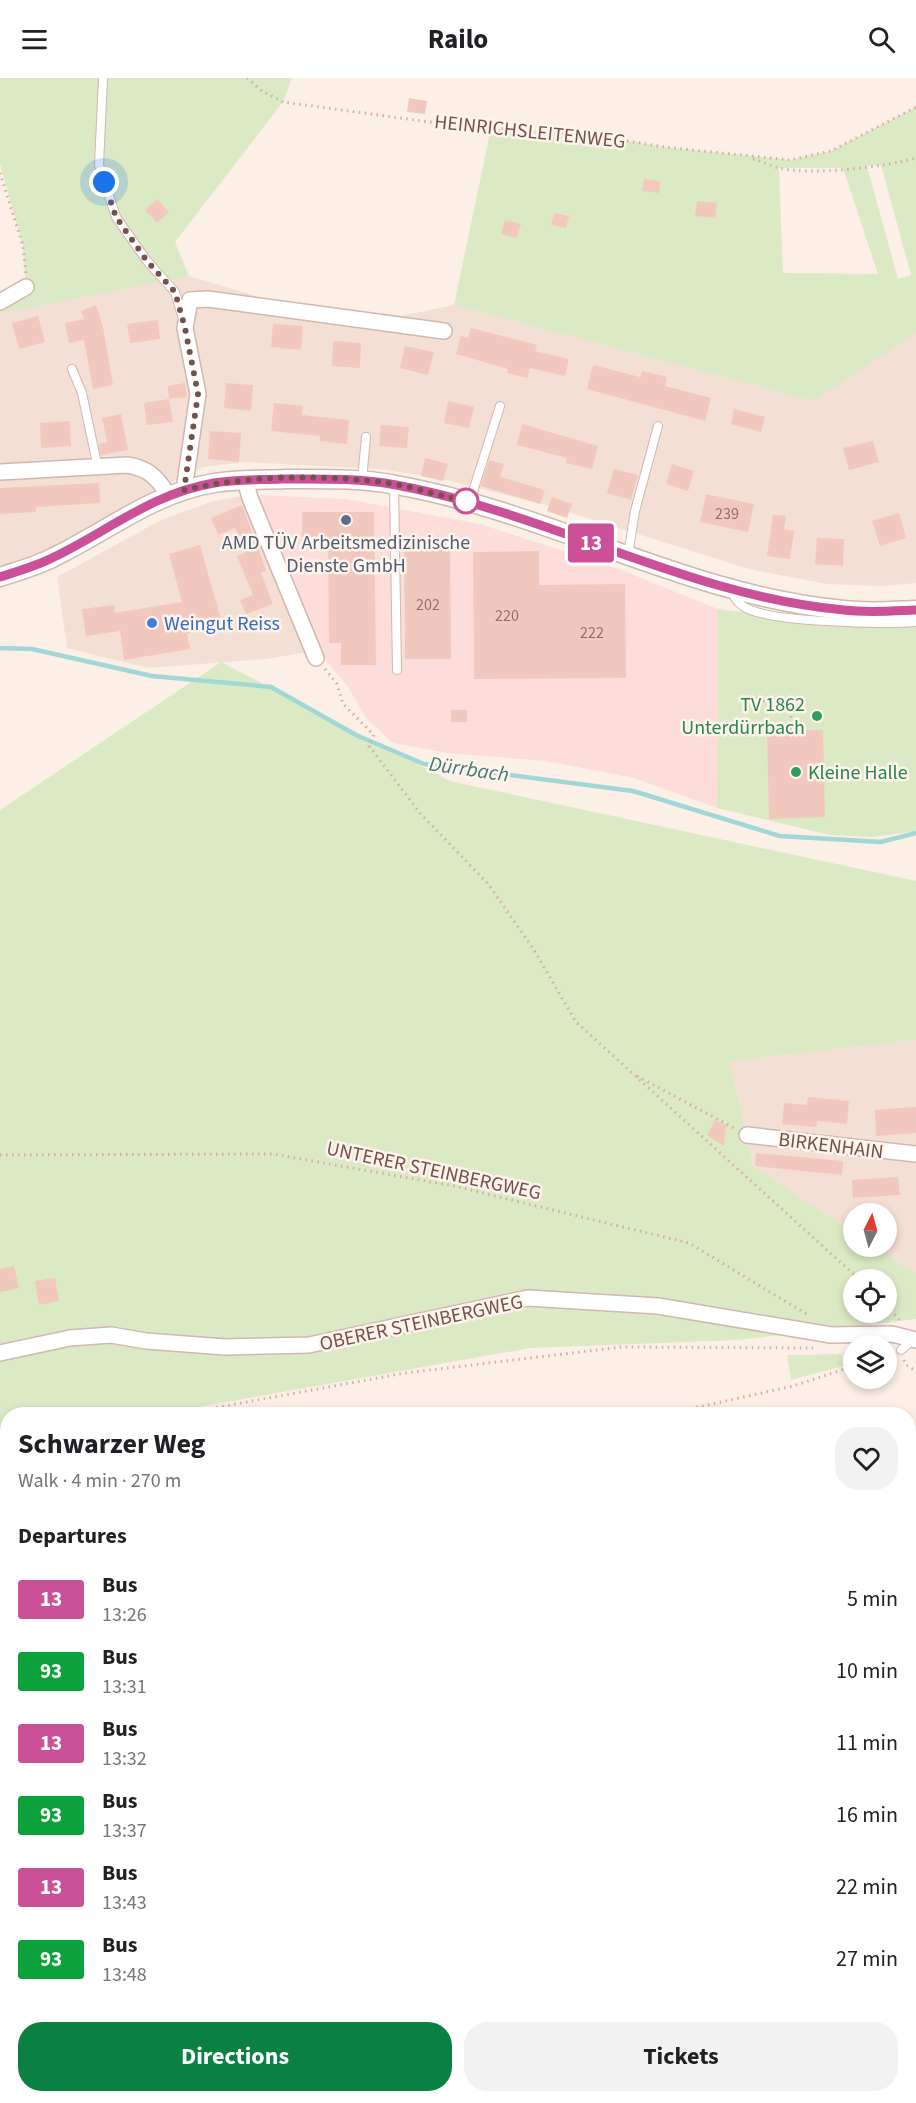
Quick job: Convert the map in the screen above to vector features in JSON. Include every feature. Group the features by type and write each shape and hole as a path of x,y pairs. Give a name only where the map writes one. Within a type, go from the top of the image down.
{"street":[{"path":"0,302 26,287"},
{"path":"176,492 198,394 185,328 190,300 208,299 444,331"},
{"path":"0,472 98,469 127,465 142,468 176,492"},
{"path":"245,480 250,498 316,658"},
{"path":"0,578 54,557 152,502 176,492 245,480 362,482 394,484 470,502 628,557 729,587 792,602 845,610 916,610"},
{"name":"BIRKENHAIN","path":"747,1135 916,1154"},
{"name":"OBERER STEINBERGWEG","path":"0,1353 70,1338 111,1335 146,1341 225,1347 309,1345 528,1298 658,1306 831,1335 892,1335 911,1342"}],"lane":[{"path":"103,78 99,165 116,217 147,261 175,292 185,328"},
{"path":"72,369 82,393 98,469"},
{"path":"470,502 500,406"},
{"path":"628,557 635,511 658,426"},
{"path":"362,482 366,437"},
{"path":"394,484 397,670"},
{"path":"729,587 744,607 766,614 825,621 890,624 916,622"}],"path":[{"name":"HEINRICHSLEITENWEG","path":"248,78 262,91 283,102 437,123 537,132 581,133 742,156 790,160 831,152 916,107"},
{"path":"742,156 779,168 812,170 874,165 916,158"},
{"path":"0,173 24,246 26,287"},
{"path":"316,658 337,684 343,704 374,735 369,746 420,813 489,885 534,950 576,1022 848,1269"},
{"path":"763,701 791,702 791,730"},
{"path":"633,1074 747,1135"},
{"name":"UNTERER STEINBERGWEG","path":"0,1155 273,1154 454,1186 689,1243 818,1321 831,1335"},
{"path":"911,1342 906,1365 916,1371"},
{"path":"219,1407 405,1373 622,1347 820,1348"},
{"path":"698,1407 793,1386 843,1370"}],"shaded area":[{"path":"189,276 286,305 391,318 454,305 814,401 916,333 916,583 883,586 827,584 749,569 546,505 438,478 379,469 244,462 203,467 151,492 52,548 0,566 0,314"},
{"path":"260,495 346,499 480,524 619,569 718,609 717,808 634,778 546,761 447,753 393,743 366,718 348,687 318,651 258,500"},
{"path":"243,496 308,652 266,659 148,668 67,648 57,577 163,519 214,501"},
{"path":"916,1040 916,1273 891,1257 897,1257 897,1203 843,1203 843,1225 753,1166 730,1061"}],"green space":[{"path":"0,78 292,78 283,102 175,242 189,276 0,314 0,302 26,287 23,246 0,164"},
{"path":"916,107 916,333 814,401 454,305 491,128 581,133 664,147 790,160 831,151","holes":["881,165 911,275 898,279 867,166","779,168 843,168 878,274 783,273"]},
{"name":"TV 1862 Unterdürrbach","path":"718,609 826,622 916,624 916,831 873,837 829,835 717,808"},
{"path":"221,662 450,781 916,881 916,1040 730,1061 753,1166 843,1225 843,1257 891,1257 916,1273 916,1319 897,1321 897,1269 843,1269 843,1323 882,1323 738,1340 530,1348 198,1407 0,1407 0,810"},
{"path":"842,1354 843,1366 791,1380 787,1355"}],"building":[{"path":"409,98 427,101 425,114 407,112"},
{"path":"644,179 660,181 659,193 642,191"},
{"path":"157,199 169,212 157,223 145,210"},
{"path":"697,201 717,203 715,218 695,216"},
{"path":"554,213 569,216 566,228 551,225"},
{"path":"505,220 521,224 517,238 501,234"},
{"path":"96,305 103,327 113,385 93,389 84,340 69,343 65,323 84,319 81,311"},
{"path":"38,316 45,342 19,349 12,323"},
{"path":"158,320 160,339 130,343 127,324"},
{"path":"273,324 303,326 301,350 271,347"},
{"path":"471,328 537,345 535,351 569,359 565,376 530,368 527,378 507,373 508,369 456,354 461,336 468,338"},
{"path":"333,341 361,343 360,368 332,366"},
{"path":"405,346 434,352 428,375 400,368"},
{"path":"593,365 640,377 642,371 667,377 665,386 711,398 705,421 587,389"},
{"path":"185,383 187,397 169,399 168,386"},
{"path":"226,383 253,385 251,411 224,408"},
{"path":"169,399 173,422 147,425 144,403"},
{"path":"448,401 474,407 469,428 444,423"},
{"path":"274,403 303,406 302,415 349,420 347,444 319,441 320,436 271,431"},
{"path":"734,409 765,417 761,432 731,424"},
{"path":"121,414 128,450 101,455 99,444 107,442 102,418"},
{"path":"70,421 71,446 41,448 40,423"},
{"path":"522,424 598,446 592,469 566,463 567,458 517,445"},
{"path":"381,425 409,427 407,448 379,446"},
{"path":"210,431 241,433 239,462 208,459"},
{"path":"873,441 879,462 849,470 843,448"},
{"path":"425,458 448,464 443,481 421,476"},
{"path":"489,460 504,464 500,477 545,490 540,504 481,486"},
{"path":"672,464 694,471 688,491 666,484"},
{"path":"614,469 638,475 631,500 607,493"},
{"path":"99,483 100,503 36,507 36,512 0,514 0,488"},
{"path":"706,494 754,504 748,532 700,522"},
{"path":"552,497 572,504 567,518 547,511"},
{"path":"242,505 266,570 261,573 273,604 246,614 240,600 253,595 237,556 245,553 235,528 218,535 211,518"},
{"path":"302,512 374,512 376,665 341,665 341,643 329,643 328,537 302,537"},
{"path":"899,513 906,538 880,546 872,521"},
{"path":"773,515 786,516 784,529 794,531 790,559 767,556"},
{"path":"817,538 844,539 843,566 815,564"},
{"path":"200,545 222,623 187,634 190,649 124,660 120,631 86,636 82,609 114,605 115,613 182,602 169,554"},
{"path":"450,549 451,659 405,659 404,550"},
{"path":"539,551 539,585 625,584 626,678 474,679 473,552"},
{"path":"451,710 467,710 467,722 451,722"},
{"name":"Kleine Halle","path":"823,730 825,817 769,819 767,731"},
{"path":"808,1097 849,1101 847,1124 817,1121 816,1127 782,1124 784,1103 807,1105"},
{"path":"916,1107 916,1133 876,1136 875,1110"},
{"path":"715,1120 726,1125 724,1146 707,1135"},
{"path":"756,1153 843,1161 842,1175 755,1166"},
{"path":"898,1177 900,1195 853,1198 852,1180"},
{"path":"14,1266 19,1288 0,1292 0,1269"},
{"path":"55,1278 59,1301 39,1305 35,1281"}],"waterway":[{"name":"Dürrbach","path":"0,648 32,649 152,676 271,687 356,735 424,764 633,791 780,836 881,842 916,833"}],"bus line":[{"name":"13","path":"0,577 54,557 152,502 184,490 215,483 245,480 308,479 394,484 450,497 539,524 622,555 729,587 792,602 845,610 916,610"}],"place":[{"name":"AMD TÜV Arbeitsmedizinische Dienste GmbH","path":"346,520"},
{"name":"Weingut Reiss","path":"152,623"},
{"name":"TV 1862 Unterdürrbach","path":"817,716"},
{"name":"Kleine Halle","path":"796,772"}],"route":[{"path":"104,182 116,217 147,261 175,292 185,328 198,394 184,490 215,483 245,480 308,479 394,484 466,501"}]}
